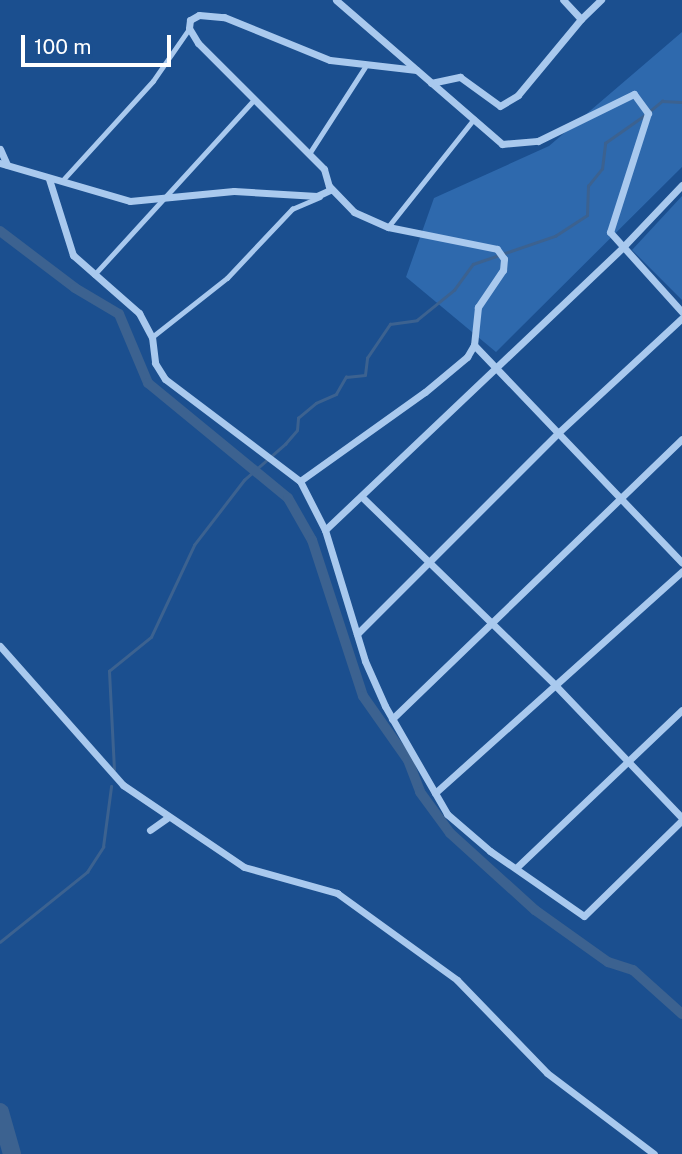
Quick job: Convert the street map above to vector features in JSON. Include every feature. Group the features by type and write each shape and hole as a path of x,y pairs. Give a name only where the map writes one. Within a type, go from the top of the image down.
{"street":[{"path":"336,0 502,144 538,141 634,94 648,113 610,232 682,312"},
{"path":"563,0 581,19"},
{"path":"432,83 460,77 500,106 518,96 581,19 601,0"},
{"path":"300,481 425,391 467,357 474,345 478,307 503,270 504,259 497,249 388,227 354,212 330,186 324,169 198,43 189,28 190,20 200,15 224,17 330,60 365,67 416,70"},
{"path":"0,149 4,164 130,201 234,191 323,195 330,186"},
{"path":"49,179 73,255 94,275 124,296 152,337 155,363 165,379 300,481 325,530 365,661 392,719 447,814 516,868 584,916 682,819 555,685 362,497"},
{"path":"325,530 622,248 682,185"},
{"path":"357,634 559,432 682,318"},
{"path":"474,345 623,497 682,563"},
{"path":"392,719 493,625 682,439"},
{"path":"435,793 682,571"},
{"path":"0,646 123,785 167,818 244,867 337,893 457,980 547,1073 654,1154"},
{"path":"516,868 682,710"},
{"path":"150,830 167,818"}],"lane":[{"path":"61,181 153,81 189,28"},
{"path":"309,154 365,67"},
{"path":"94,275 254,100"},
{"path":"388,227 474,120"},
{"path":"152,337 227,278 292,209 323,195"}],"shaded area":[{"path":"682,32 682,167 496,352 406,277 434,198 549,146"},
{"path":"682,196 682,300 632,250"}],"waterway":[{"path":"650,111 662,101 682,102"},
{"path":"114,770 109,671 151,637 194,545 244,480 285,444 297,430 298,418 316,403 336,394 346,377 365,375 367,358 390,324 417,320 454,290 473,264 555,236 587,215 588,186 602,169 605,143 645,115"},
{"path":"0,231 75,288 119,314 148,383 288,498 312,540 363,696 408,760 420,792 450,833 535,910 608,962 633,970 682,1014"},
{"path":"0,942 87,872 103,847 111,787"},
{"path":"0,1112 12,1154"}]}
